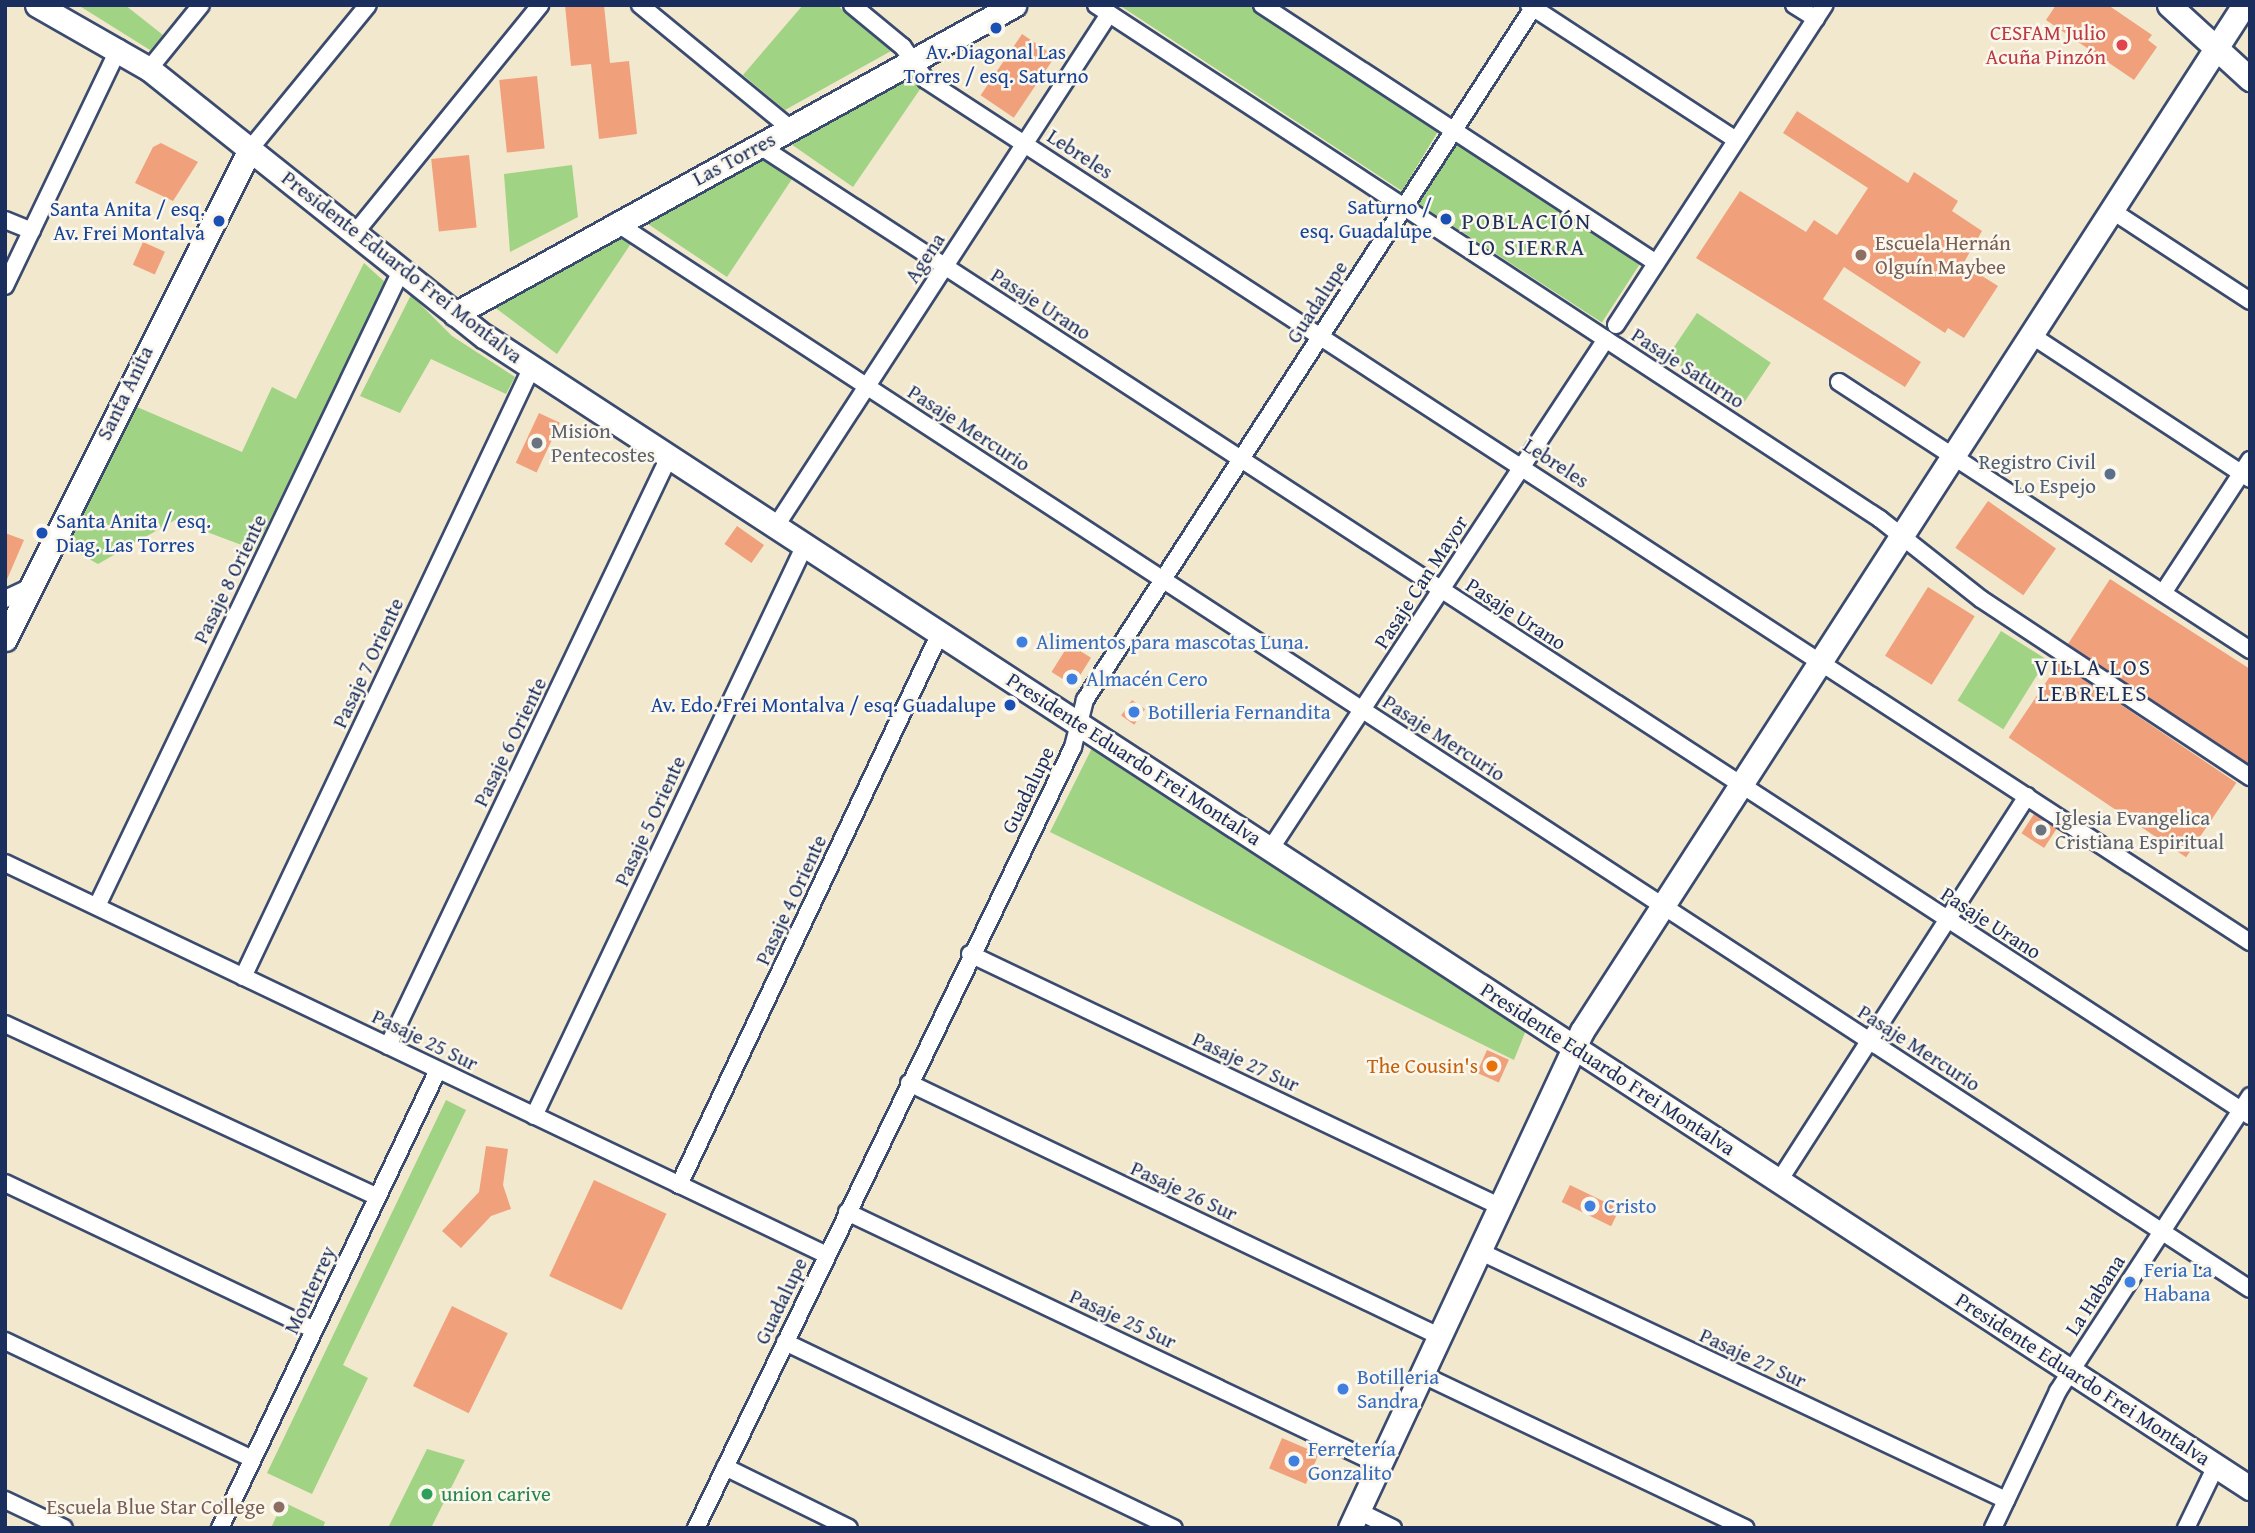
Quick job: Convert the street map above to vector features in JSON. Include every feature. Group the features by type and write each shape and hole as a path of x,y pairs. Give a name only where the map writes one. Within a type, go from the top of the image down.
{"street":[{"name":"Presidente Eduardo Frei Montalva","path":"37,5 119,48 149,69 455,314 531,367 2250,1488"},
{"path":"149,69 201,5"},
{"path":"250,149 368,5"},
{"path":"355,233 540,5"},
{"path":"640,5 791,129"},
{"name":"Lebreles","path":"852,5 913,61 926,80 2250,942"},
{"name":"Las Torres","path":"455,314 615,222 760,146 1014,5"},
{"path":"1262,5 1656,263"},
{"path":"1794,5 1816,19"},
{"path":"1616,325 1825,5"},
{"path":"2169,5 2214,51 2250,79"},
{"path":"1393,1528 1354,1519 1503,1208 1574,1047 1661,904 2244,5"},
{"path":"1533,6 1737,140"},
{"name":"Guadalupe","path":"696,1528 1079,722 1085,700 1533,6"},
{"name":"Agena","path":"776,526 1025,143 1102,10"},
{"name":"Pasaje Saturno","path":"1102,10 1606,339 1899,536 1981,599 2250,777"},
{"path":"5,286 119,48"},
{"name":"Pasaje Urano","path":"760,146 2245,1113"},
{"name":"Santa Anita","path":"5,639 250,149"},
{"path":"2111,210 2250,301"},
{"path":"5,220 32,231"},
{"name":"Pasaje Mercurio","path":"615,222 2250,1290"},
{"name":"Pasaje 8 Oriente","path":"97,906 401,271"},
{"path":"2031,335 2247,470 2163,593"},
{"name":"Pasaje Can Mayor","path":"1271,848 1606,339"},
{"name":"Pasaje 7 Oriente","path":"243,976 531,367"},
{"path":"1839,382 2250,650"},
{"name":"Pasaje 6 Oriente","path":"388,1046 670,457"},
{"name":"Pasaje 5 Oriente","path":"534,1116 804,544"},
{"path":"5,599 31,587"},
{"name":"Pasaje 4 Oriente","path":"679,1185 940,632"},
{"path":"1779,1181 2026,796"},
{"name":"Pasaje 25 Sur","path":"5,863 827,1255"},
{"name":"Pasaje 27 Sur","path":"970,954 1503,1208"},
{"path":"5,1024 377,1197"},
{"name":"Monterrey","path":"220,1528 438,1070"},
{"name":"Pasaje 26 Sur","path":"909,1083 1441,1337"},
{"name":"La Habana","path":"1993,1528 2071,1371 2162,1232 2245,1113 2250,1096"},
{"path":"5,1183 314,1330"},
{"name":"Pasaje 25 Sur","path":"847,1212 1380,1465"},
{"name":"Pasaje 27 Sur","path":"1481,1252 2006,1500"},
{"path":"5,1341 253,1459"},
{"path":"785,1342 1174,1528"},
{"path":"1423,1375 1745,1528"},
{"path":"2186,1528 2216,1466"},
{"path":"725,1467 849,1528"},
{"path":"5,1500 64,1528"}],"green space":[{"path":"78,5 125,5 163,35 150,50"},
{"path":"803,5 837,5 891,51 785,110 743,75"},
{"path":"1119,5 1249,5 1440,128 1402,191"},
{"path":"908,74 923,85 853,187 788,142"},
{"path":"1458,142 1642,261 1602,322 1418,203"},
{"path":"765,156 794,176 727,277 645,222"},
{"path":"572,165 578,217 510,252 504,174"},
{"path":"623,233 632,242 557,354 493,306"},
{"path":"364,263 386,283 255,550 175,520 98,564 64,545 130,404 242,452 272,387 296,399"},
{"path":"411,295 452,336 515,377 506,394 431,359 400,413 360,396"},
{"path":"1697,313 1771,363 1741,407 1667,357"},
{"path":"2001,631 2047,660 2003,729 1958,701"},
{"path":"1092,748 1526,1030 1514,1060 1050,832"},
{"path":"446,1100 466,1110 343,1365 368,1378 312,1494 267,1473"},
{"name":"union carive","path":"427,1449 465,1460 431,1528 388,1528"},
{"path":"283,1502 325,1522 323,1528 271,1528"}],"building":[{"path":"565,5 604,5 610,63 629,61 637,134 599,139 591,64 571,66"},
{"path":"2056,5 2108,5 2152,35 2148,40 2157,47 2134,80 2046,20"},
{"path":"1022,34 1055,56 1014,118 981,95"},
{"path":"537,76 545,149 507,153 499,80"},
{"path":"1797,111 1908,183 1914,172 1958,201 1952,211 1982,231 1963,264 1998,286 1964,338 1948,328 1945,333 1844,267 1823,299 1921,362 1905,387 1696,258 1740,191 1806,232 1814,220 1837,235 1868,188 1783,133"},
{"path":"161,143 198,162 173,201 135,183 153,147"},
{"path":"469,155 477,228 439,232 431,159"},
{"path":"143,242 165,252 155,275 133,265"},
{"name":"Mision Pentecostes","path":"539,413 560,423 537,473 516,463"},
{"path":"1988,501 2056,549 2023,595 1955,548"},
{"path":"737,526 764,545 751,563 724,544"},
{"path":"5,533 24,540 5,584"},
{"path":"2110,579 2250,669 2249,764 2068,644"},
{"path":"1928,587 1975,616 1932,685 1885,656"},
{"path":"1069,644 1091,658 1074,686 1052,672"},
{"path":"2059,663 2236,783 2186,857 2009,738"},
{"name":"Botilleria Fernandita","path":"1132,700 1145,709 1134,725 1121,716"},
{"name":"Iglesia Evangelica Cristiana Espiritual","path":"2034,814 2057,829 2044,848 2021,833"},
{"name":"The Cousin's","path":"1487,1050 1509,1060 1499,1083 1477,1073"},
{"path":"486,1146 508,1149 503,1185 511,1209 491,1216 461,1248 442,1231 479,1192"},
{"path":"594,1180 667,1214 622,1310 549,1276"},
{"name":"Cristo","path":"1570,1185 1619,1209 1611,1226 1562,1202"},
{"path":"452,1306 508,1333 469,1413 413,1386"},
{"name":"Ferretería Gonzalito","path":"1282,1438 1319,1454 1306,1484 1269,1468"}],"place":[{"name":"Av. Diagonal Las Torres / esq. Saturno","path":"996,28"},
{"name":"CESFAM Julio Acuña Pinzón","path":"2122,45"},
{"name":"Saturno / esq. Guadalupe","path":"1446,219"},
{"name":"Santa Anita / esq. Av. Frei Montalva","path":"219,221"},
{"name":"Escuela Hernán Olguín Maybee","path":"1861,255"},
{"name":"Mision Pentecostes","path":"537,443"},
{"name":"Registro Civil Lo Espejo","path":"2110,474"},
{"name":"Santa Anita / esq. Diag. Las Torres","path":"42,533"},
{"name":"Alimentos para mascotas Luna.","path":"1022,642"},
{"name":"Almacén Cero","path":"1072,679"},
{"name":"Av. Edo. Frei Montalva / esq. Guadalupe","path":"1010,705"},
{"name":"Botilleria Fernandita","path":"1134,712"},
{"name":"Iglesia Evangelica Cristiana Espiritual","path":"2041,830"},
{"name":"The Cousin's","path":"1492,1066"},
{"name":"Cristo","path":"1590,1206"},
{"name":"Feria La Habana","path":"2130,1282"},
{"name":"Botilleria Sandra","path":"1343,1389"},
{"name":"Ferretería Gonzalito","path":"1294,1461"},
{"name":"union carive","path":"427,1494"},
{"name":"Escuela Blue Star College","path":"279,1507"}],"district":[{"name":"POBLACIÓN LO SIERRA","path":"1527,234"},
{"name":"VILLA LOS LEBRELES","path":"2093,680"}]}
